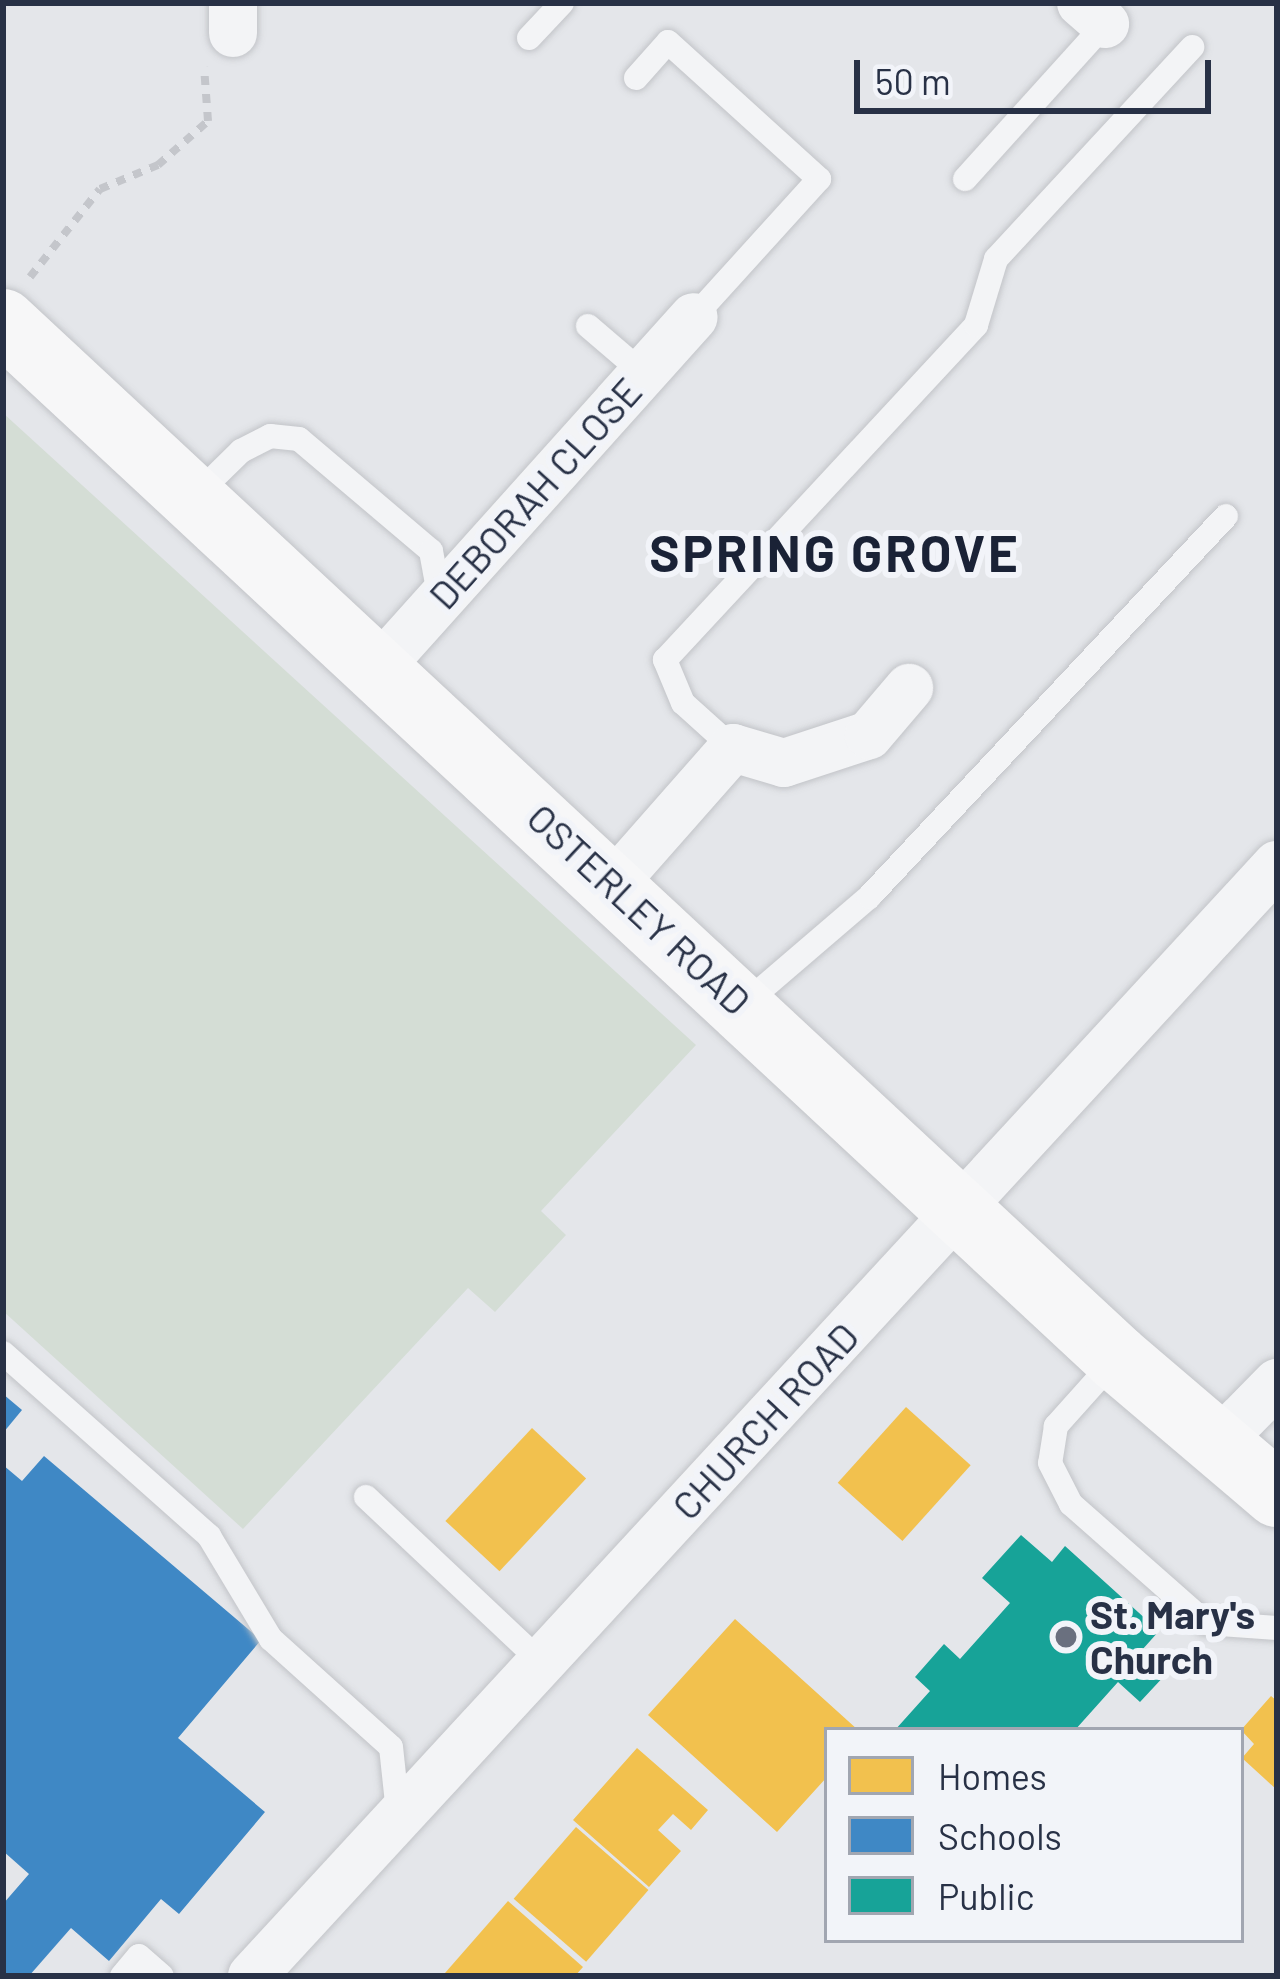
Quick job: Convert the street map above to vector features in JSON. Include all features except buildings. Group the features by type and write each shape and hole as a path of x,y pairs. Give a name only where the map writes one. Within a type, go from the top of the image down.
{"street":[{"name":"OSTERLEY ROAD","path":"10,308 192,498 614,883 1117,1358 1277,1494"},
{"name":"DEBORAH CLOSE","path":"377,670 694,316"},
{"path":"614,883 733,748 784,763 869,735 908,688"},
{"name":"CHURCH ROAD","path":"252,1976 398,1811 962,1212 1277,865"},
{"path":"1219,1442 1277,1383"}],"lane":[{"path":"529,38 562,3"},
{"path":"964,179 1093,10"},
{"path":"636,78 668,42 819,179 694,316"},
{"path":"733,748 683,704 665,660 976,325 996,259 1192,47"},
{"path":"588,326 643,373"},
{"path":"192,498 241,451 270,436 299,439 431,551 440,599"},
{"path":"743,1005 869,897 1226,516"},
{"path":"3,1353 209,1536 271,1639 392,1747 398,1811"},
{"path":"1117,1358 1056,1426 1050,1463 1071,1504 1205,1623 1277,1628"},
{"path":"366,1497 540,1661"},
{"path":"122,1976 139,1956 162,1976"}],"path":[{"path":"10,308 100,189 158,165 208,121 203,58 229,62 233,18"}],"shaded area":[{"path":"3,413 696,1045 541,1211 566,1235 495,1312 468,1288 243,1529 3,1311"}],"place":[{"name":"St. Mary's Church","path":"1066,1637"}],"district":[{"name":"SPRING GROVE","path":"835,552"}]}
